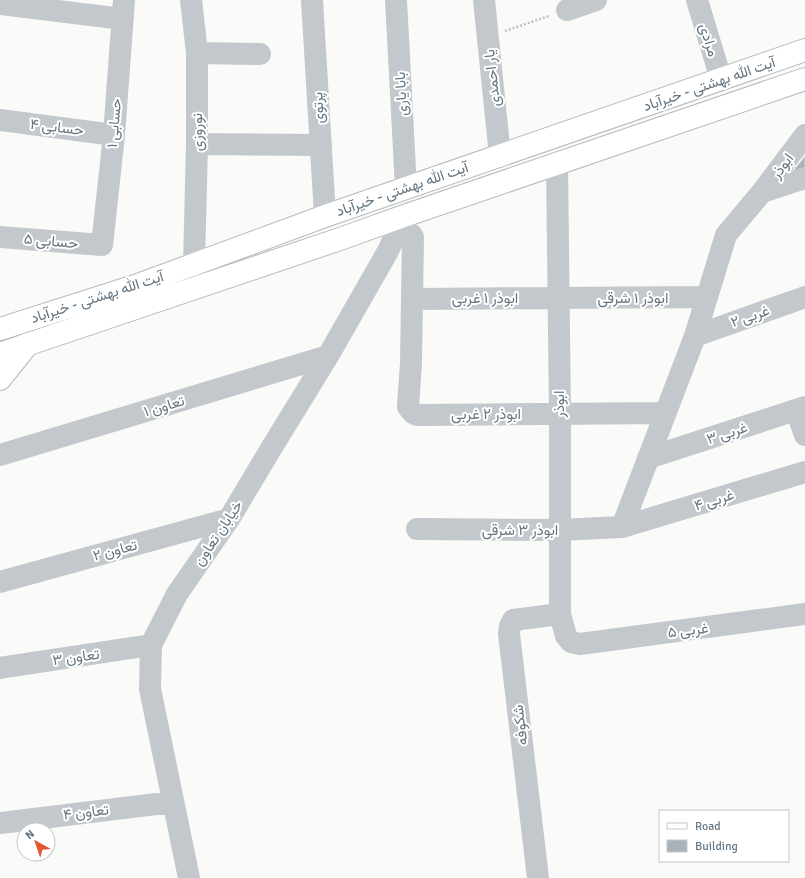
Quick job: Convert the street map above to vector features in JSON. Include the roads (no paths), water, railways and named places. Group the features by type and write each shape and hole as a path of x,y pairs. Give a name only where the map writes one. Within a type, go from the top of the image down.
{"main road":[{"name":"آیت الله بهشتی - خیرآباد","path":"1,329 135,286 325,216 805,50"},
{"name":"آیت الله بهشتی - خیرآباد","path":"0,354 340,239 400,224 557,164 805,79"},
{"path":"695,88 703,114"},
{"path":"194,264 199,287"},
{"path":"0,379 29,344"}],"street":[{"name":"نوروزی","path":"191,0 197,53 197,144 194,264"},
{"name":"پرتوی","path":"312,0 325,216"},
{"name":"بابا یاری","path":"396,0 406,188"},
{"name":"یار احمدی","path":"484,0 500,156"},
{"path":"567,10 596,0"},
{"name":"مرادی","path":"697,0 721,79"},
{"path":"0,4 124,9"},
{"name":"حسابی ۱","path":"102,245 114,134 124,9"},
{"path":"197,53 260,54"},
{"name":"حسابی ۴","path":"0,120 114,134"},
{"name":"ابوذر","path":"622,527 695,336 726,235 762,192 805,135"},
{"path":"197,144 320,145"},
{"name":"ابوذر","path":"557,164 560,414 560,614 566,636 571,642"},
{"path":"762,192 805,178"},
{"path":"400,224 405,231 410,232 413,237 413,299"},
{"name":"خیابان تعاون","path":"189,878 150,690 151,645 177,594 230,519 276,440 328,356 388,251 400,224"},
{"name":"حسابی ۵","path":"0,237 102,245"},
{"name":"ابوذر ۱ شرقی","path":"558,298 707,297"},
{"name":"غربی ۲","path":"695,336 805,297"},
{"name":"ابوذر ۱ غربی","path":"413,299 558,298"},
{"name":"ابوذر ۲ غربی","path":"413,299 408,407 417,415 665,413"},
{"name":"تعاون ۱","path":"0,455 328,356"},
{"path":"800,409 805,435"},
{"name":"غربی ۳","path":"648,458 800,409"},
{"name":"غربی ۴","path":"622,527 805,472"},
{"name":"تعاون ۲","path":"0,582 230,519"},
{"name":"ابوذر ۳ شرقی","path":"417,529 559,530 622,527"},
{"name":"شکوفه","path":"538,878 509,634 510,626 513,620 560,614"},
{"name":"غربی ۵","path":"571,642 580,644 805,614"},
{"name":"تعاون ۳","path":"0,668 151,645"},
{"name":"تعاون ۴","path":"0,823 173,802"}]}
